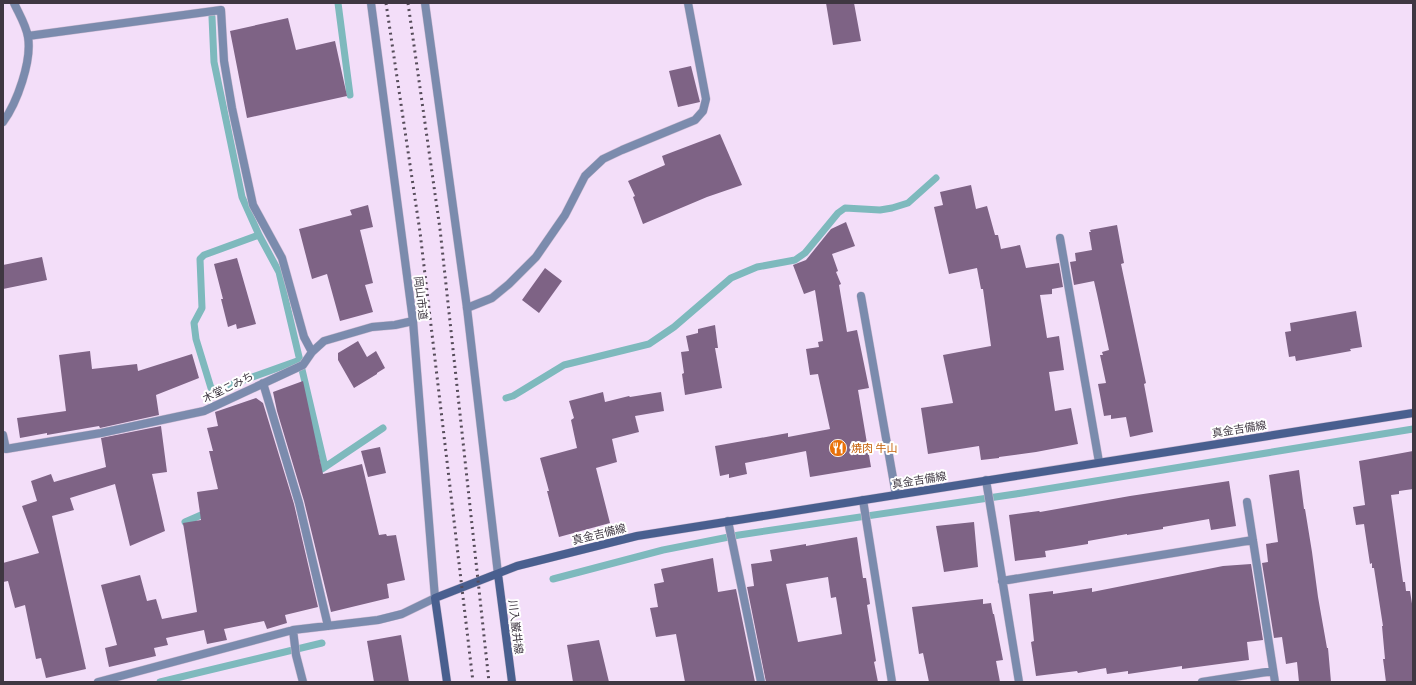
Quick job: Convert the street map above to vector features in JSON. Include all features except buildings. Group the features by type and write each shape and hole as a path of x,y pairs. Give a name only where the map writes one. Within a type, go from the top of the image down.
{"main road":[{"name":"真金吉備線","path":"435,598 517,566 636,536 1413,413"},
{"name":"川入巌井線","path":"498,574 512,682"},
{"path":"435,598 447,682"}],"street":[{"path":"3,122 11,111 27,65 29,48 28,36 25,27 14,3"},
{"name":"岡山市道","path":"371,3 413,321 435,598"},
{"path":"425,3 467,308 498,574"},
{"path":"467,308 492,298 509,284 536,257 565,215 586,176 603,159 695,120 703,111 706,99 688,3"},
{"path":"28,36 221,10 224,61 232,108 253,204 282,258 304,337 312,352"},
{"path":"1060,238 1099,462"},
{"path":"861,296 896,495"},
{"name":"木堂こみち","path":"3,435 5,450 101,433 204,411 301,366 312,352 324,341 372,327 395,326 413,321"},
{"path":"263,383 295,491 328,626"},
{"path":"986,480 1019,682"},
{"path":"863,500 892,682"},
{"path":"1247,502 1275,682"},
{"path":"728,521 761,682"},
{"path":"1002,581 1253,540"},
{"path":"98,682 328,626 378,620 402,614 435,598"},
{"path":"294,634 296,655 303,682"},
{"path":"1202,682 1273,671"}],"waterway":[{"path":"338,3 350,95"},
{"path":"212,17 214,62 242,197 259,235 279,272 325,467"},
{"path":"506,398 513,396 564,365 649,344 674,327 731,278 757,267 795,260 805,253 838,213 845,208 880,210 908,203 936,178"},
{"path":"259,235 204,255 200,259 202,308 194,323 196,339 211,388 216,390 300,360"},
{"path":"322,469 383,428"},
{"path":"553,579 663,550 739,535 1022,493 1413,429"},
{"path":"185,522 208,512"},
{"path":"160,682 322,643"}],"railway":[{"path":"386,3 420,232 473,682"},
{"path":"408,3 440,229 489,682"}],"place":[{"name":"焼肉 牛山","path":"838,448"}]}
